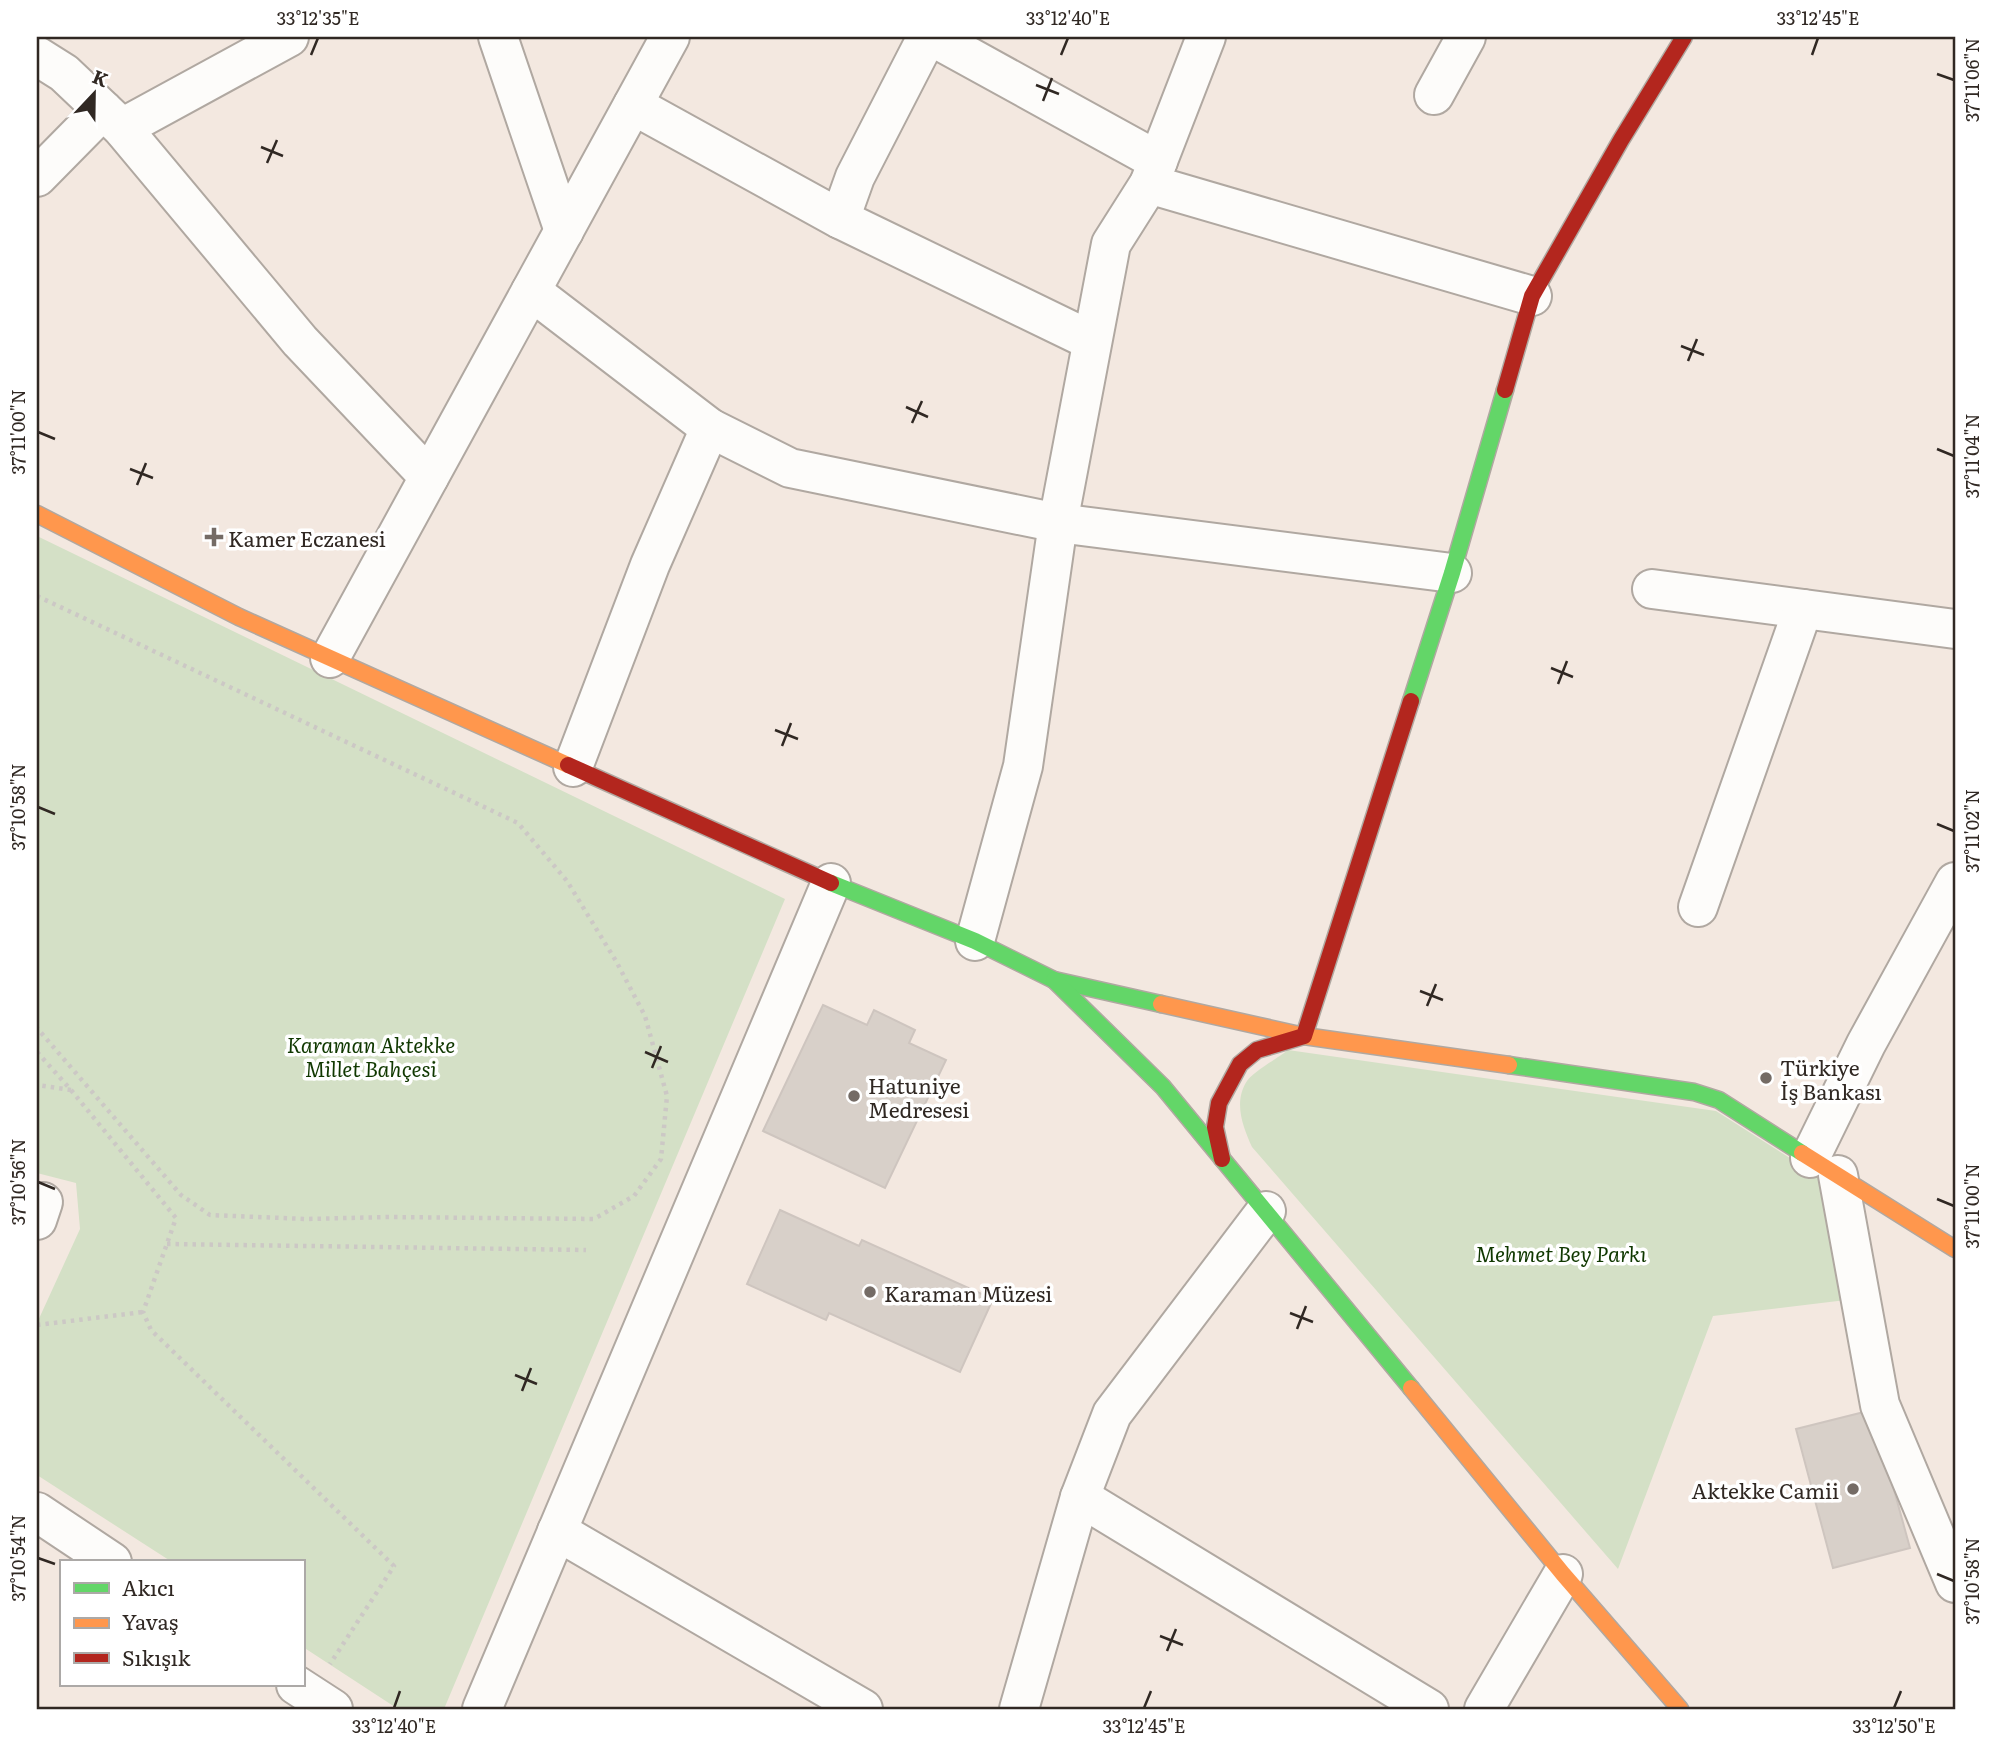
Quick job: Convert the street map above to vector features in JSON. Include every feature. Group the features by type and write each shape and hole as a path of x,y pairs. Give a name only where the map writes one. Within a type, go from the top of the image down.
{"street":[{"path":"37,177 113,119 289,37"},
{"path":"498,37 564,231"},
{"path":"330,658 670,37"},
{"path":"840,219 855,177 927,37"},
{"path":"933,37 1153,173 1532,296"},
{"path":"975,941 1023,766 1058,523 1111,244 1153,173 1206,37"},
{"path":"1434,95 1466,37"},
{"path":"1304,1036 1452,573 1532,296 1621,140 1684,37"},
{"path":"37,56 64,73 113,119 300,341 429,477"},
{"path":"633,105 840,219 1092,341"},
{"path":"531,291 710,428 790,468 1058,523 1452,573"},
{"path":"573,767 650,565 710,428"},
{"path":"37,514 239,617 831,883 975,941 1054,980 1304,1036 1694,1092 1719,1100 1955,1249"},
{"path":"1652,589 1955,629"},
{"path":"1698,907 1803,608"},
{"path":"1955,882 1866,1044 1824,1166 1880,1405 1955,1583"},
{"path":"482,1709 831,883"},
{"path":"1054,980 1163,1087 1563,1574 1680,1709"},
{"path":"1222,1159 1215,1126 1219,1103 1240,1064 1257,1050 1304,1036"},
{"path":"1019,1709 1080,1497 1112,1414 1266,1211"},
{"path":"1080,1497 1429,1709"},
{"path":"37,1512 109,1560"},
{"path":"557,1531 863,1709"},
{"path":"1484,1709 1563,1574"}],"path":[{"path":"37,596 518,823 568,881 645,1016 667,1096 661,1158 634,1196 594,1219 306,1219 210,1215 181,1195 37,1028"},
{"path":"37,1052 176,1218 142,1312 151,1330 394,1566 313,1696"},
{"path":"37,1085 71,1090"},
{"path":"167,1244 586,1250"},
{"path":"37,1325 142,1312"}],"green space":[{"name":"Karaman Aktekke Millet Bahçesi","path":"37,536 785,899 444,1709 398,1709 304,1648 304,1560 169,1560 37,1475 37,1323 80,1229 76,1183 37,1173"},
{"name":"Mehmet Bey Parkı","path":"1288,1050 1716,1111 1826,1181 1846,1300 1713,1316 1618,1569 1252,1147 1241,1114 1243,1089 1255,1073"}],"building":[{"name":"Hatuniye Medresesi","path":"823,1005 867,1025 874,1010 915,1030 909,1043 946,1060 885,1188 763,1131"},
{"name":"Karaman Müzesi","path":"780,1210 859,1246 862,1240 993,1299 960,1372 829,1313 826,1320 747,1284"},
{"name":"Aktekke Camii","path":"1872,1410 1910,1548 1833,1568 1796,1429"}],"traffic: fast":[{"path":"1411,701 1452,573 1505,390"},
{"path":"831,883 975,941 1054,980 1161,1004"},
{"path":"1054,980 1163,1087 1411,1388"},
{"path":"1509,1065 1694,1092 1719,1100 1802,1153"}],"traffic: slow":[{"path":"37,514 239,617 568,765"},
{"path":"1161,1004 1304,1036 1509,1065"},
{"path":"1802,1153 1955,1249"},
{"path":"1411,1388 1563,1574 1680,1709"}],"traffic: jam":[{"path":"1505,390 1532,296 1621,140 1684,37"},
{"path":"1222,1159 1215,1127 1219,1103 1240,1064 1257,1050 1304,1036 1411,701"},
{"path":"568,765 831,883"}],"place":[{"name":"Kamer Eczanesi","path":"214,537"},
{"name":"Türkiye İş Bankası","path":"1766,1078"},
{"name":"Hatuniye Medresesi","path":"854,1096"},
{"name":"Karaman Müzesi","path":"870,1292"},
{"name":"Aktekke Camii","path":"1853,1489"}]}
